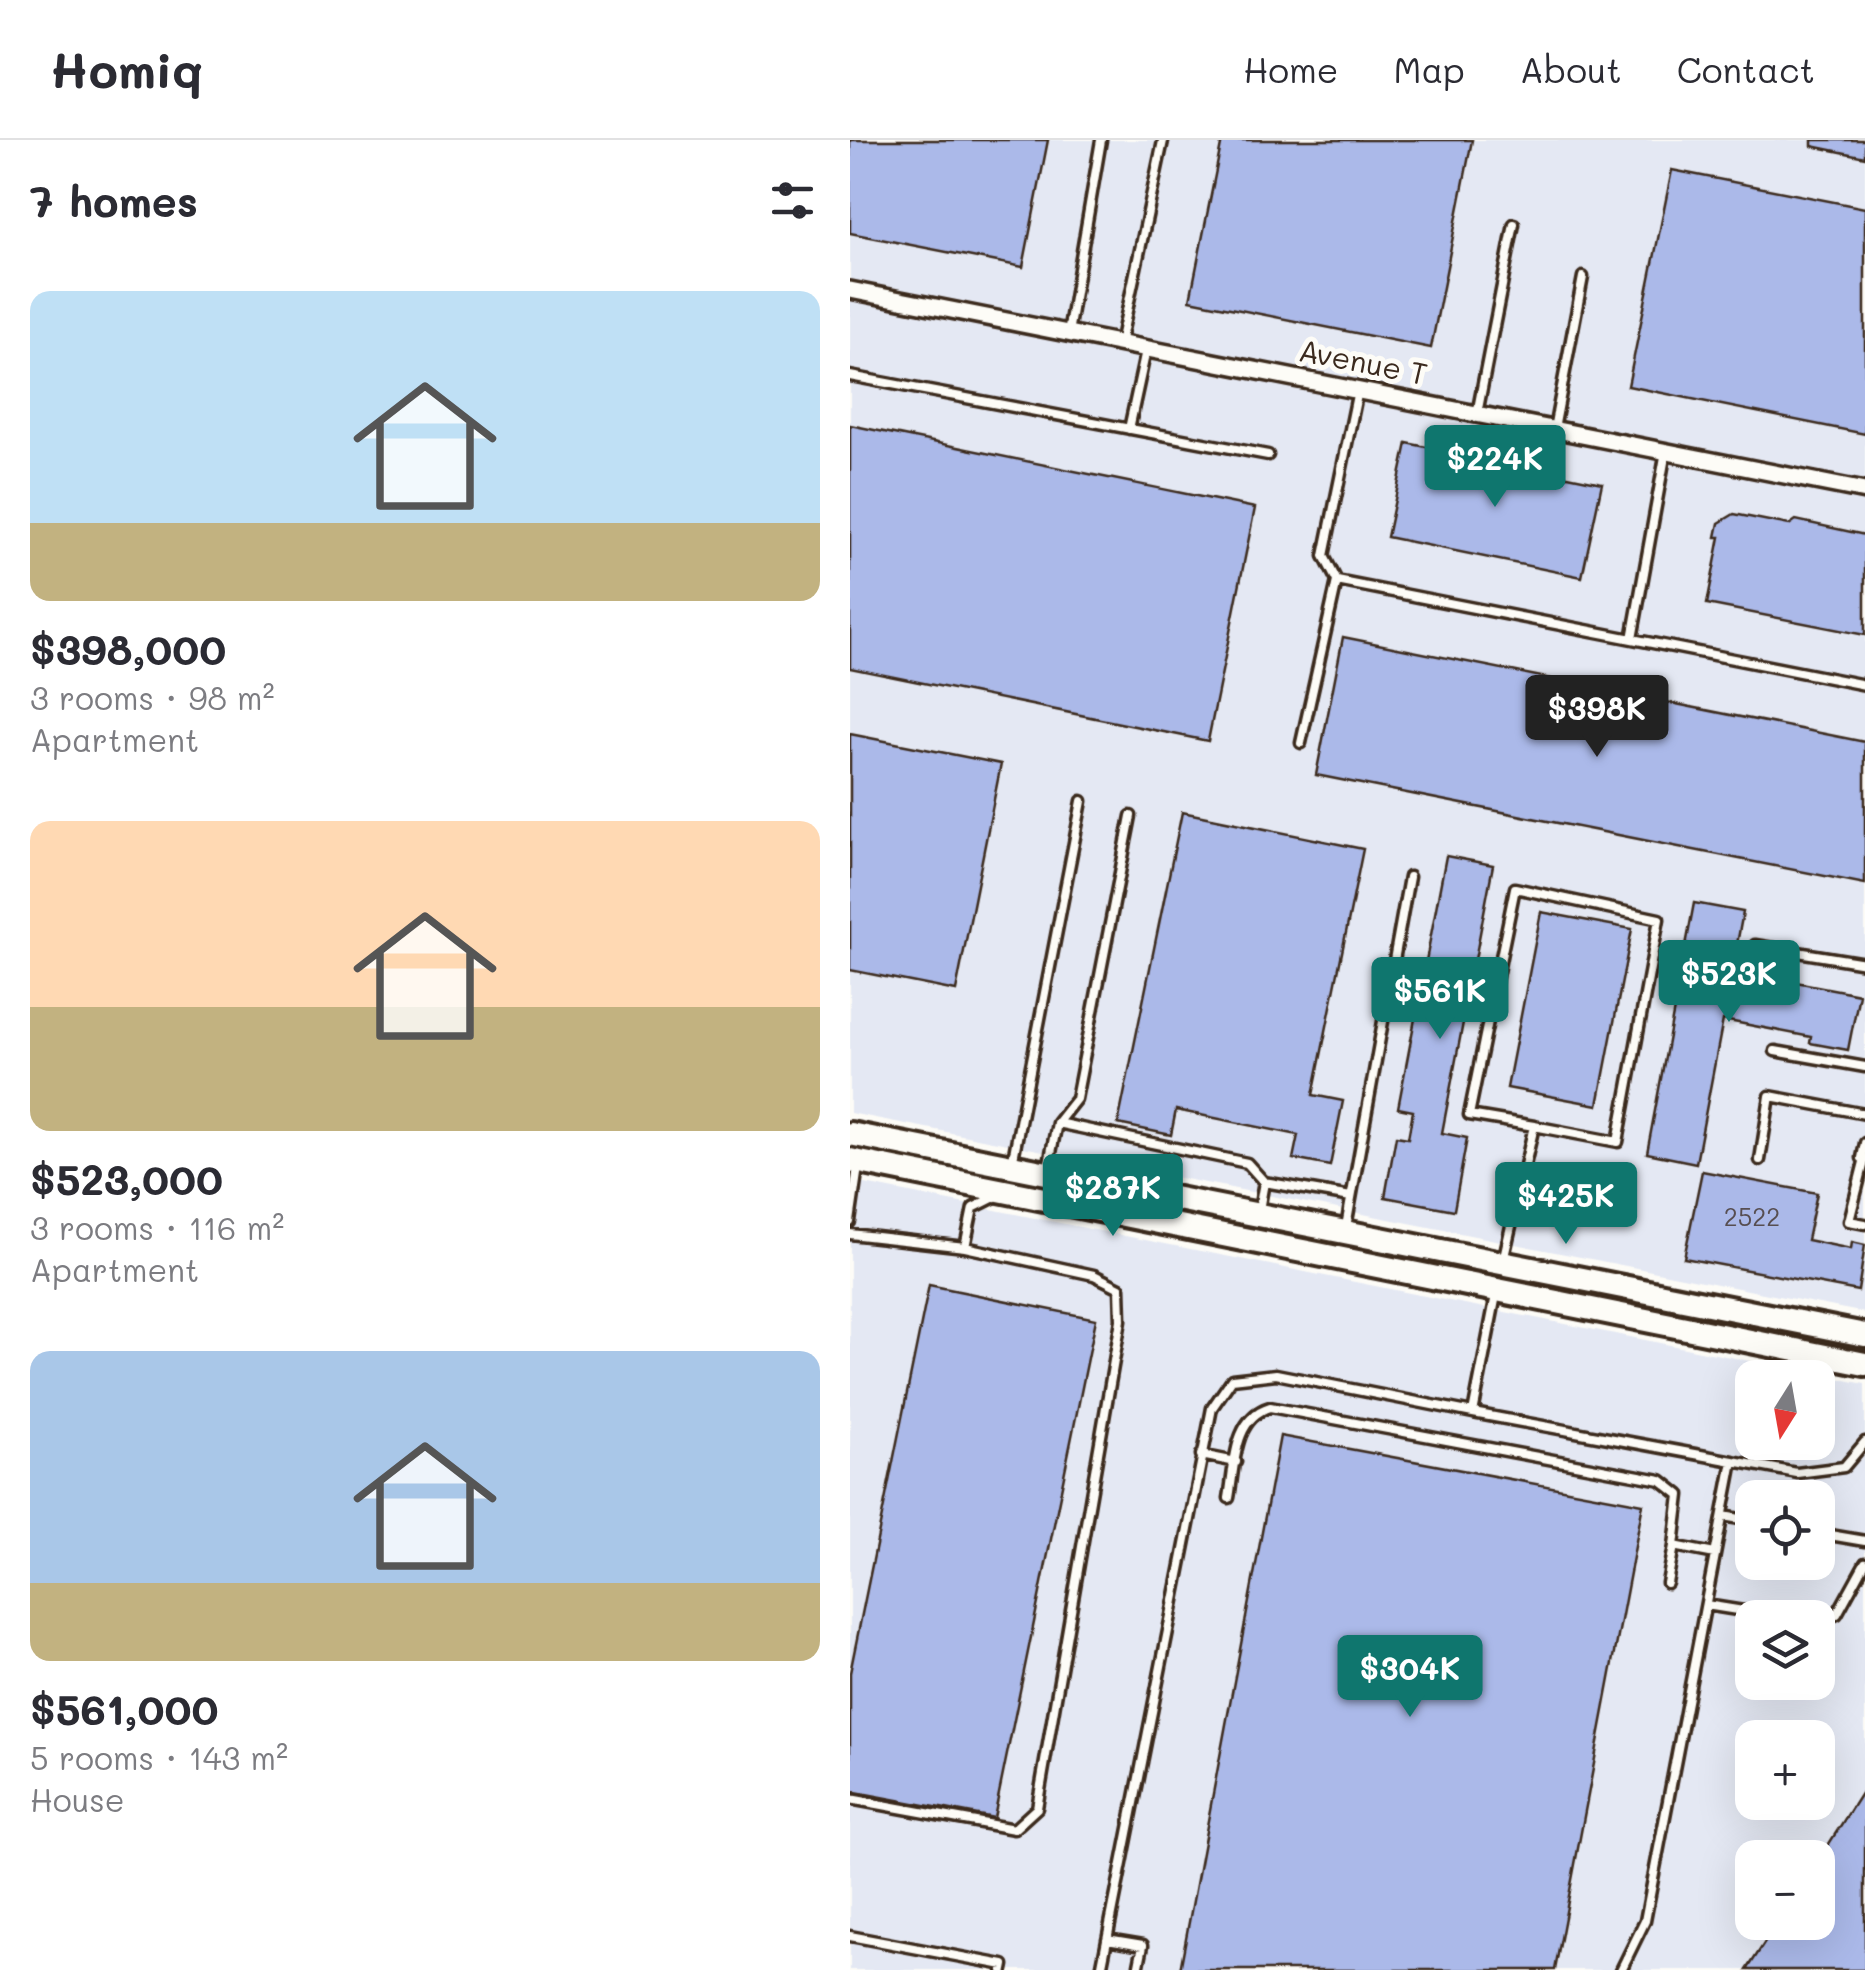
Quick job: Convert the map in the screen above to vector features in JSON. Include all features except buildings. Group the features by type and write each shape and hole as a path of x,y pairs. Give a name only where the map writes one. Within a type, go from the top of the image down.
{"street":[{"name":"Avenue T","path":"850,290 1865,491"},
{"path":"850,1134 1009,1180 1865,1364"},
{"path":"854,1161 1009,1180 1047,1175 1503,1261 1865,1335"},
{"path":"1498,1288 1503,1261"}],"lane":[{"path":"1068,333 1101,140"},
{"path":"1120,344 1163,140"},
{"path":"1477,414 1514,224"},
{"path":"1554,429 1584,277"},
{"path":"1129,429 1146,349"},
{"path":"850,376 1268,456"},
{"path":"1302,743 1337,580 1324,556 1358,390"},
{"path":"1632,639 1666,452"},
{"path":"1337,580 1865,685"},
{"path":"966,1247 973,1208 1009,1180 1082,801"},
{"path":"1047,1175 1057,1123 1076,1099 1132,816"},
{"path":"1345,1231 1409,877"},
{"path":"1515,888 1659,919 1618,1142 1534,1126 1469,1115 1515,888"},
{"path":"1755,945 1865,963"},
{"path":"1775,1051 1865,1067"},
{"path":"1760,1160 1770,1096 1865,1114"},
{"path":"1057,1123 1247,1163 1264,1182 1351,1197"},
{"path":"1503,1261 1534,1126"},
{"path":"1865,1143 1849,1221 1865,1224"},
{"path":"850,1222 854,1161"},
{"path":"1258,1215 1264,1182"},
{"path":"850,1234 966,1247 1094,1275 1120,1288 1121,1320 1037,1808 1014,1828 850,1799"},
{"path":"1472,1413 1498,1288"},
{"path":"1101,1970 1212,1408 1232,1379 1276,1374 1798,1473 1844,1467 1865,1442"},
{"path":"1229,1498 1243,1425 1254,1411 1270,1406 1661,1480 1680,1495 1667,1582"},
{"path":"1202,1455 1236,1462"},
{"path":"1621,1970 1645,1921 1734,1462"},
{"path":"1723,1516 1735,1518"},
{"path":"1835,1535 1865,1541"},
{"path":"1674,1546 1716,1554"},
{"path":"1835,1615 1865,1563"},
{"path":"1706,1605 1735,1610"},
{"path":"850,1936 1004,1965 1003,1970"},
{"path":"1107,1939 1143,1944 1138,1970"}],"shaded area":[{"path":"850,140 1865,140 1865,1313 850,1113"},
{"path":"850,1181 1745,1360 1735,1360 1735,1460 1835,1460 1835,1378 1865,1384 1865,1970 850,1970"}]}
